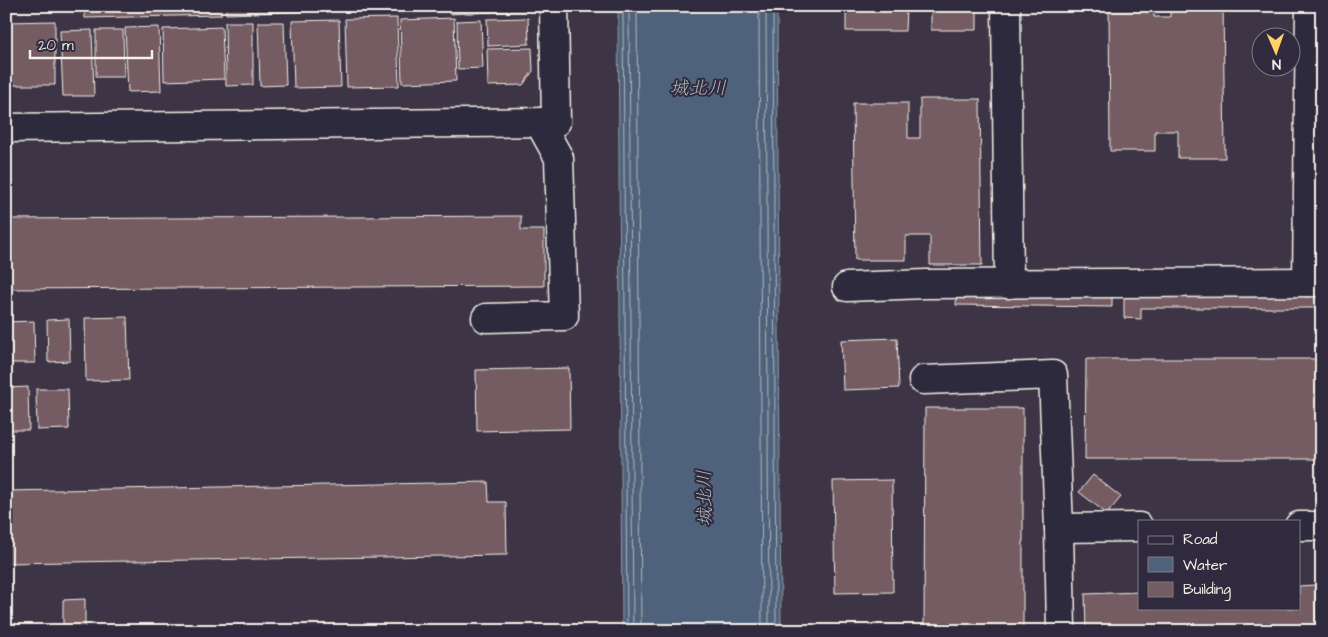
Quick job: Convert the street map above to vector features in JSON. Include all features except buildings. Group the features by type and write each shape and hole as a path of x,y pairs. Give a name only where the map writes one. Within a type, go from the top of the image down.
{"street":[{"path":"6,128 556,122 554,6"},
{"path":"1006,6 1008,284"},
{"path":"847,287 926,284 1314,282 1316,57 1310,6"},
{"path":"486,318 564,316 559,158 539,122"},
{"path":"923,380 1053,376 1061,631"},
{"path":"1300,526 1322,526"},
{"path":"1059,528 1138,527"}],"water":[{"name":"城北川","path":"618,6 777,6 781,631 622,631"}]}
